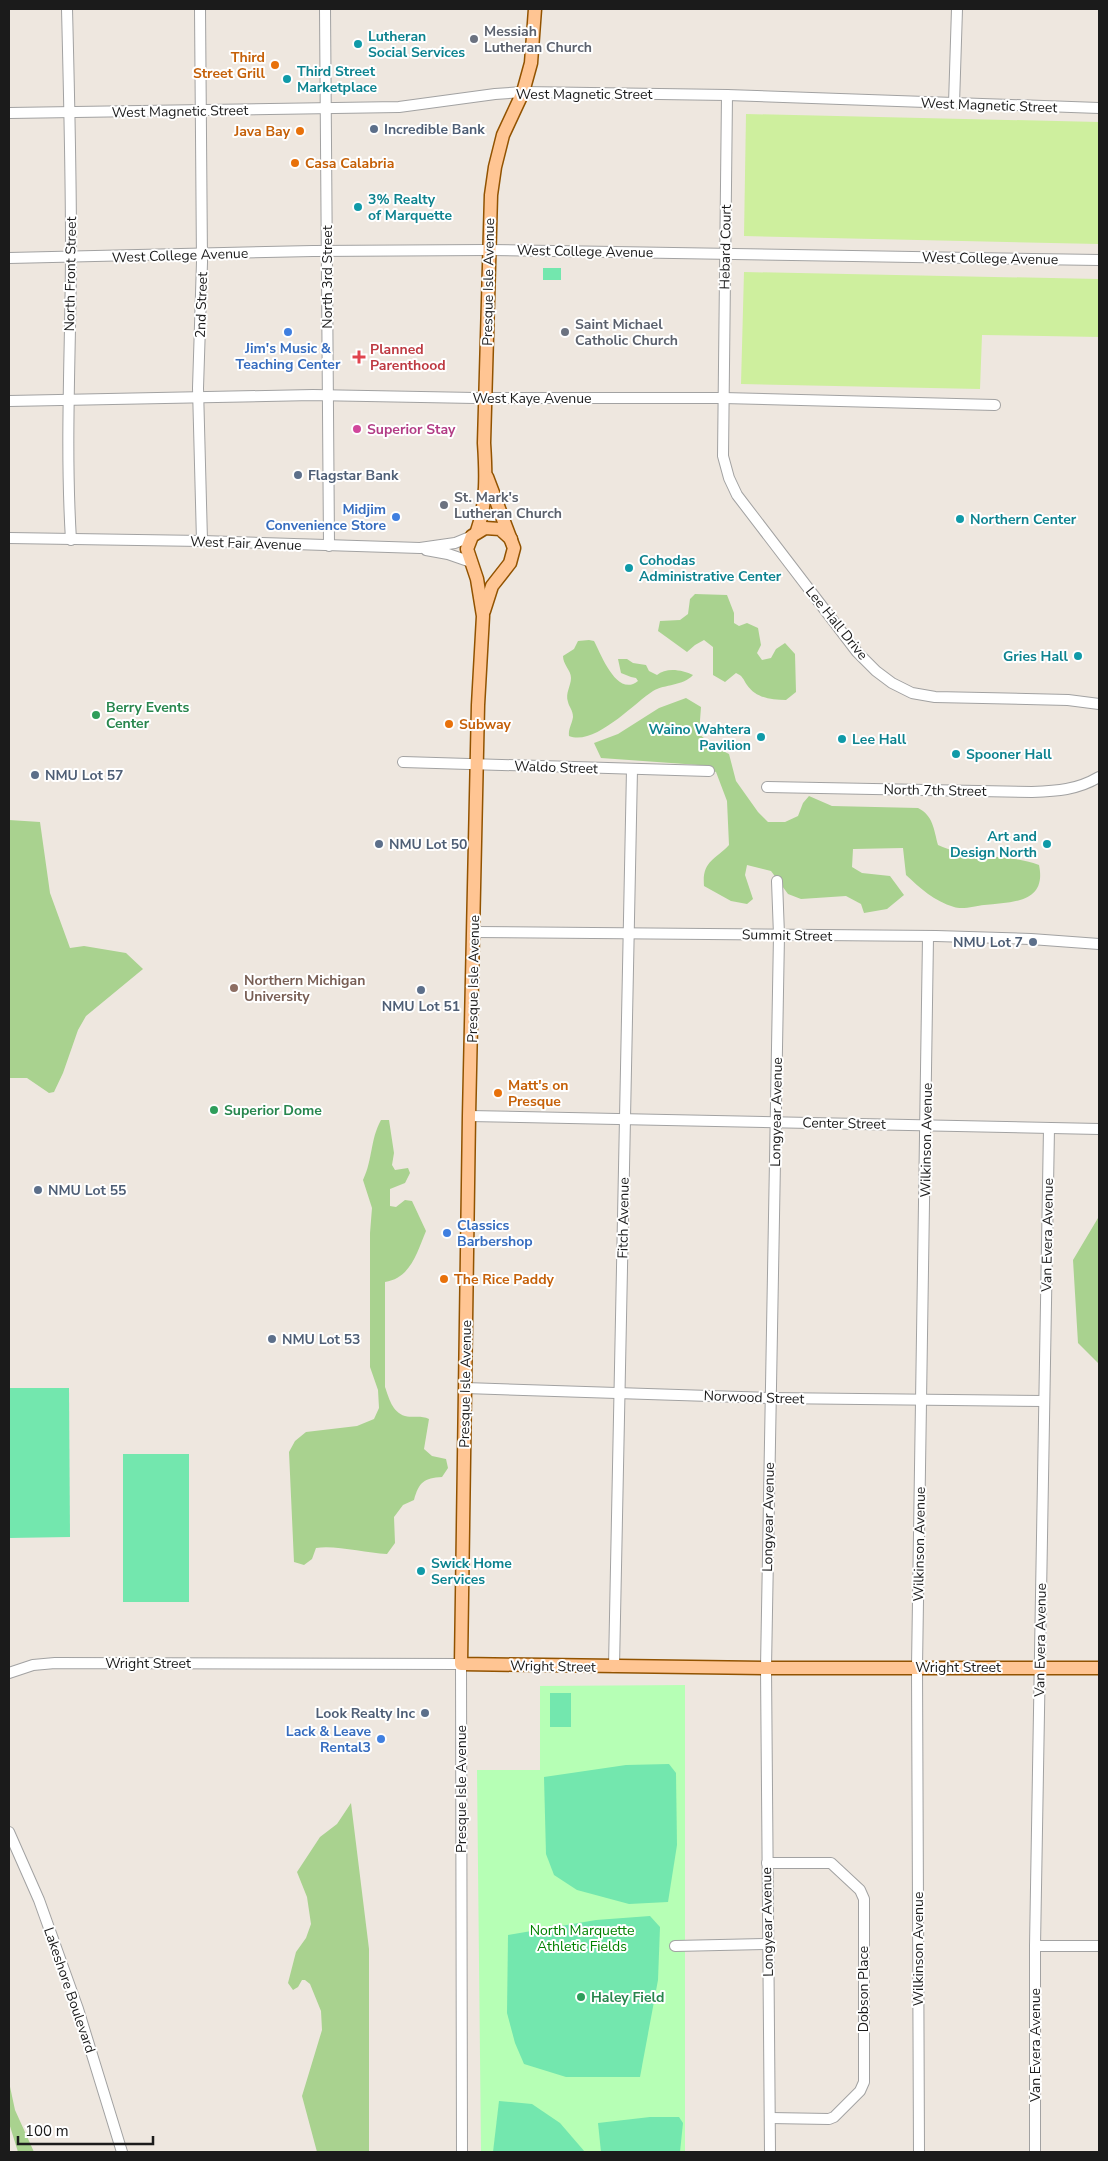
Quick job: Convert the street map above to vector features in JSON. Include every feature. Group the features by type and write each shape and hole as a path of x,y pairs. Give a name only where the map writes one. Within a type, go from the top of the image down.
{"main road":[{"name":"Presque Isle Avenue","path":"483,616 467,549 481,521 487,477 484,443 491,195 495,167 503,135 524,92 532,63 535,9"},
{"name":"Presque Isle Avenue","path":"461,1664 469,1116 479,698 483,616 494,581 507,567 514,554 511,539 487,477"},
{"name":"West Fair Avenue","path":"475,533 485,528 495,528 504,531 511,539"},
{"name":"West Fair Avenue","path":"472,564 479,570 488,573 498,572 507,567"},
{"name":"Wright Street","path":"461,1664 766,1668 1099,1668"}],"street":[{"name":"North Front Street","path":"66,9 70,113 71,258 68,399 71,540"},
{"name":"2nd Street","path":"200,9 202,254 198,398 202,541"},
{"name":"North 3rd Street","path":"326,9 329,546"},
{"path":"954,104 956,9"},
{"name":"West Magnetic Street","path":"9,113 200,112 399,107 524,92 727,95 1099,108"},
{"name":"Hebard Court","path":"723,398 727,95"},
{"name":"West College Avenue","path":"9,258 326,251 488,250 1099,260"},
{"name":"West Kaye Avenue","path":"9,400 328,396 723,398 995,404"},
{"name":"Lee Hall Drive","path":"723,398 722,456 737,495 857,652 876,671 892,683 912,693 935,697 1068,700 1099,704"},
{"name":"West Fair Avenue","path":"9,538 202,541 420,548 455,543 475,533"},
{"name":"West Fair Avenue","path":"420,548 448,554 472,564"},
{"name":"Waldo Street","path":"404,762 710,771"},
{"name":"Fitch Avenue","path":"614,1667 632,769"},
{"name":"North 7th Street","path":"767,787 1032,792 1059,790 1085,785 1099,777"},
{"name":"Longyear Avenue","path":"770,2152 766,1668 779,935 776,881"},
{"name":"Summit Street","path":"474,932 928,937 1031,939 1099,944"},
{"name":"Wilkinson Avenue","path":"919,2152 917,1667 928,937"},
{"name":"Center Street","path":"469,1116 1099,1129"},
{"name":"Van Evera Avenue","path":"1035,2152 1035,1946 1049,1128"},
{"name":"Norwood Street","path":"465,1388 770,1398 1044,1401"},
{"name":"Wright Street","path":"9,1673 33,1665 48,1663 461,1664"},
{"name":"Presque Isle Avenue","path":"461,1664 462,2152"},
{"name":"Lakeshore Boulevard","path":"9,1832 46,1917 78,2009 122,2152"},
{"name":"Dobson Place","path":"767,1863 831,1863 860,1890 864,1899 864,2082 860,2091 834,2117 829,2119 770,2118"},
{"path":"675,1946 767,1944"},
{"path":"1035,1946 1099,1946"}],"green space":[{"path":"746,114 1099,122 1099,244 744,236"},
{"path":"543,268 561,268 561,280 543,280"},
{"path":"744,272 1099,279 1099,337 982,335 980,389 741,384"},
{"path":"695,594 727,595 734,613 734,623 739,626 747,623 758,628 761,645 757,653 762,660 771,658 776,649 785,643 795,654 796,692 786,700 764,697 755,693 742,677 736,673 725,682 713,675 713,647 704,640 687,652 658,631 660,621 680,620 688,614 690,599"},
{"path":"578,641 594,641 605,664 623,684 630,685 638,681 636,678 621,673 618,659 627,659 633,663 646,665 649,671 657,675 661,672 675,670 693,675 679,683 653,691 602,730 579,737 569,736 573,717 567,699 571,678 563,656 574,649"},
{"path":"686,698 701,707 699,734 715,747 729,754 736,781 758,812 768,822 785,822 798,816 803,803 809,796 832,806 918,808 930,819 938,845 962,853 1014,859 1039,865 1040,878 1038,887 1032,894 1016,901 957,908 934,898 906,875 903,848 853,849 852,867 862,873 890,876 904,895 887,909 864,913 861,904 846,896 801,899 788,894 771,871 747,865 745,875 753,899 747,904 731,901 704,886 707,866 729,845 727,801 716,772 699,765 601,758 594,743 618,734 659,708"},
{"path":"9,820 40,822 50,893 70,948 84,946 126,953 143,969 86,1016 78,1030 63,1073 54,1092 49,1093 27,1078 9,1078"},
{"path":"381,1120 389,1120 394,1153 392,1165 395,1170 408,1168 410,1173 405,1183 390,1189 390,1206 396,1207 405,1200 412,1201 426,1231 416,1255 407,1270 394,1280 385,1282 385,1387 392,1404 401,1414 429,1419 424,1449 432,1456 446,1459 448,1468 442,1477 431,1478 423,1482 414,1500 403,1505 394,1517 395,1543 387,1554 324,1547 316,1548 312,1559 304,1565 294,1562 289,1452 295,1441 306,1432 357,1426 374,1419 379,1408 378,1390 370,1367 370,1233 372,1208 363,1180 377,1127"},
{"path":"1099,1211 1099,1364 1078,1343 1073,1260 1098,1218"},
{"path":"9,1388 69,1388 70,1537 9,1538"},
{"path":"123,1454 189,1454 189,1602 123,1602"},
{"name":"North Marquette Athletic Fields","path":"685,1685 685,2152 481,2152 477,1770 540,1770 540,1686"},
{"path":"550,1693 571,1693 571,1727 550,1727"},
{"path":"669,1764 676,1773 677,1845 668,1902 629,1904 577,1890 554,1875 546,1854 544,1777 626,1765"},
{"path":"351,1803 369,1949 369,2152 317,2152 302,2096 322,2030 321,2011 310,1984 302,1980 298,1987 293,1990 288,1983 296,1952 306,1938 311,1924 307,1897 297,1872 320,1837 337,1824"},
{"name":"Haley Field","path":"650,1916 660,1927 658,1980 640,2077 566,2077 524,2064 515,2043 507,2013 508,1935 596,1920"},
{"path":"9,2082 15,2110 34,2152 18,2152 9,2123"},
{"path":"499,2101 532,2104 560,2123 585,2152 493,2152"},
{"path":"650,2117 679,2117 683,2123 680,2152 601,2152 598,2123"}],"place":[{"name":"Messiah Lutheran Church","path":"474,39"},
{"name":"Lutheran Social Services","path":"358,44"},
{"name":"Third Street Grill","path":"275,65"},
{"name":"Third Street Marketplace","path":"287,79"},
{"name":"Incredible Bank","path":"374,129"},
{"name":"Java Bay","path":"300,131"},
{"name":"Casa Calabria","path":"295,163"},
{"name":"3% Realty of Marquette","path":"358,207"},
{"name":"Jim's Music & Teaching Center","path":"288,332"},
{"name":"Saint Michael Catholic Church","path":"565,332"},
{"name":"Planned Parenthood","path":"359,357"},
{"name":"Superior Stay","path":"357,429"},
{"name":"Flagstar Bank","path":"298,475"},
{"name":"St. Mark's Lutheran Church","path":"444,505"},
{"name":"Midjim Convenience Store","path":"396,517"},
{"name":"Northern Center","path":"960,519"},
{"name":"Cohodas Administrative Center","path":"629,568"},
{"name":"Gries Hall","path":"1078,656"},
{"name":"Berry Events Center","path":"96,715"},
{"name":"Subway","path":"449,724"},
{"name":"Waino Wahtera Pavilion","path":"761,737"},
{"name":"Lee Hall","path":"842,739"},
{"name":"Spooner Hall","path":"956,754"},
{"name":"NMU Lot 57","path":"35,775"},
{"name":"NMU Lot 50","path":"379,844"},
{"name":"Art and Design North","path":"1047,844"},
{"name":"NMU Lot 7","path":"1033,942"},
{"name":"Northern Michigan University","path":"234,988"},
{"name":"NMU Lot 51","path":"421,990"},
{"name":"Matt's on Presque","path":"498,1093"},
{"name":"Superior Dome","path":"214,1110"},
{"name":"NMU Lot 55","path":"38,1190"},
{"name":"Classics Barbershop","path":"447,1233"},
{"name":"The Rice Paddy","path":"444,1279"},
{"name":"NMU Lot 53","path":"272,1339"},
{"name":"Swick Home Services","path":"421,1571"},
{"name":"Look Realty Inc","path":"425,1713"},
{"name":"Lack & Leave Rental3","path":"381,1739"},
{"name":"Haley Field","path":"581,1997"}]}
